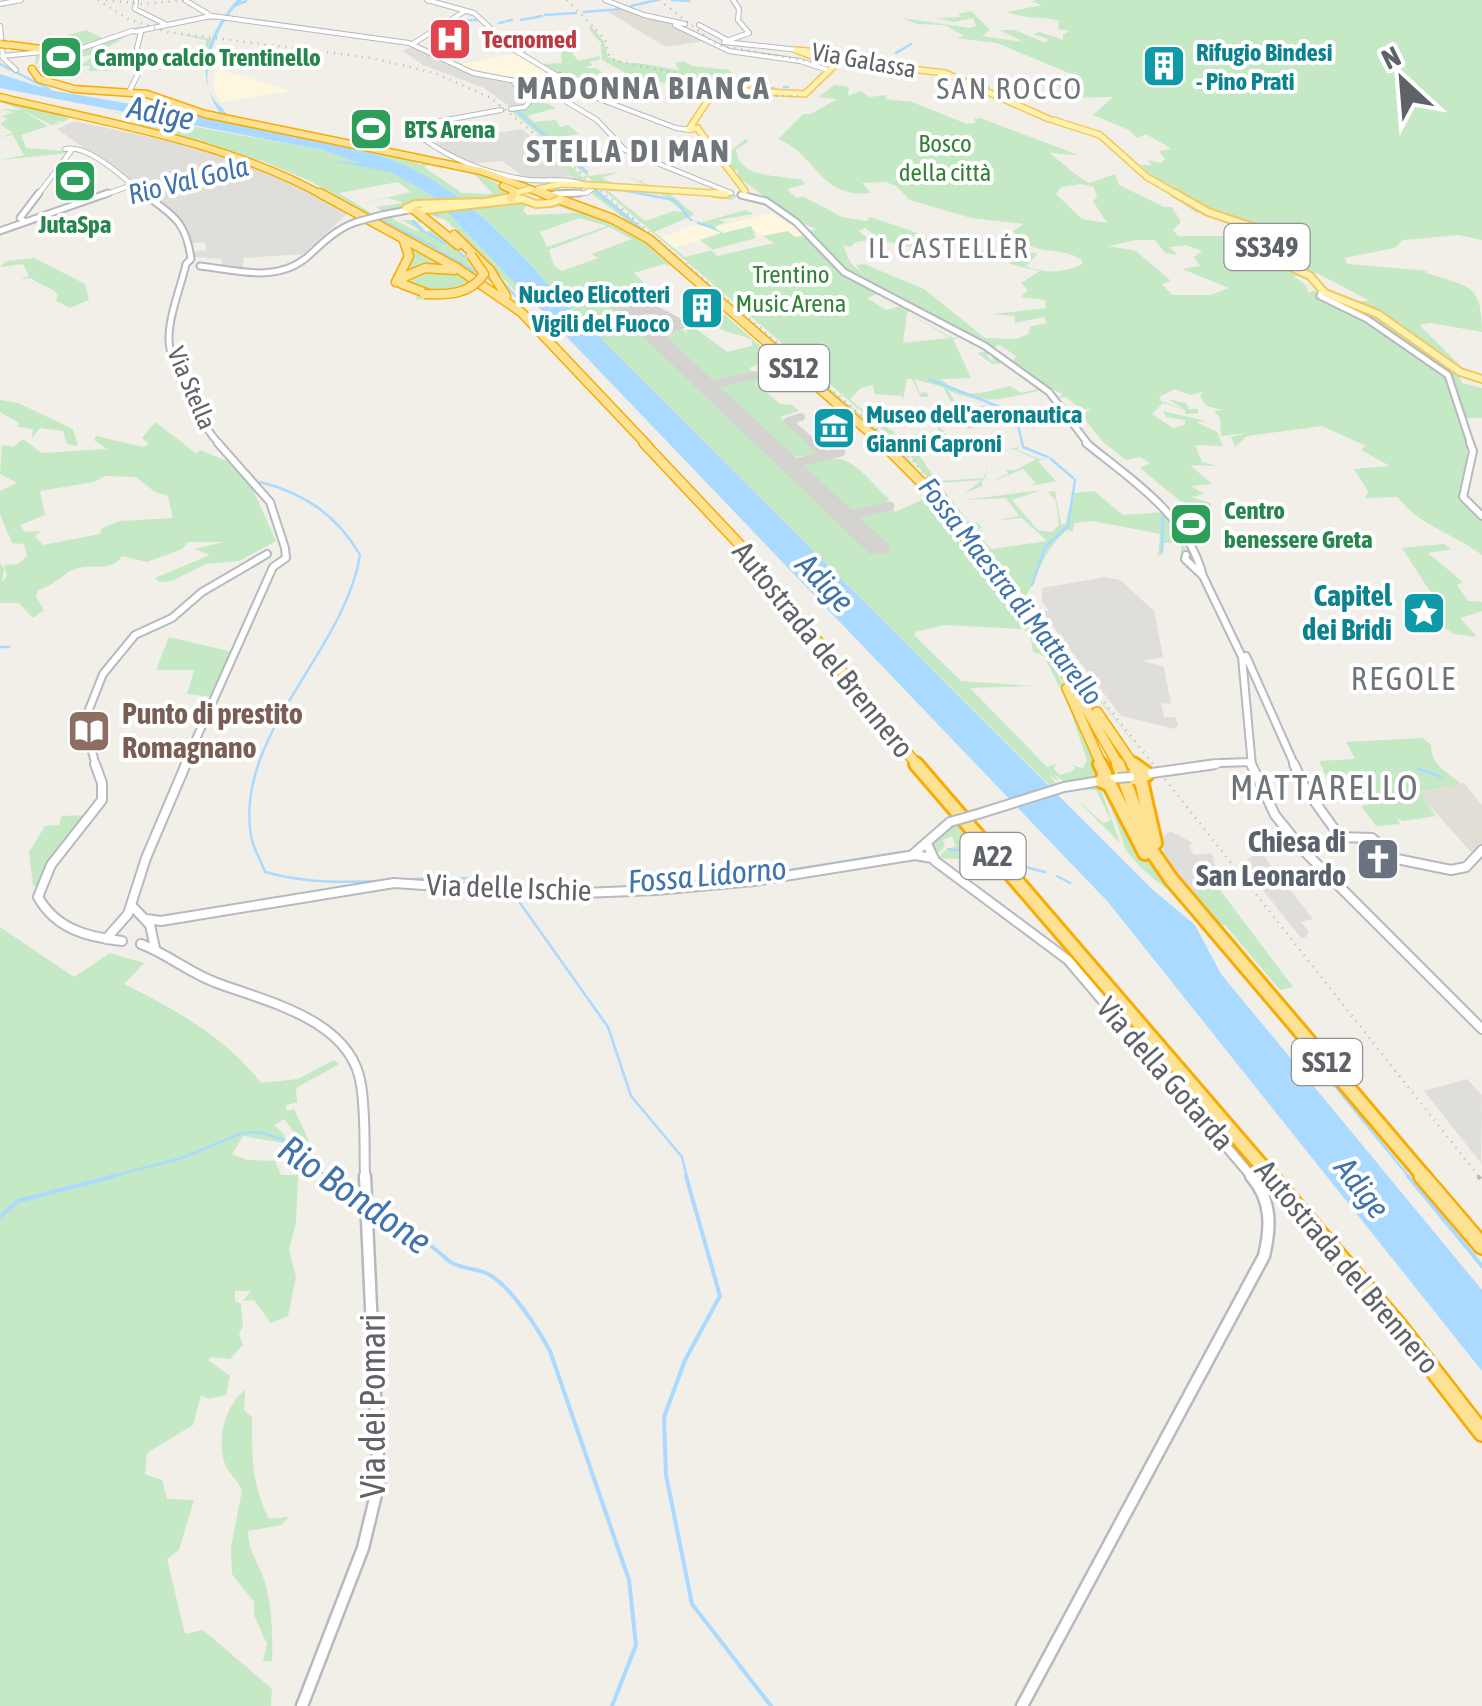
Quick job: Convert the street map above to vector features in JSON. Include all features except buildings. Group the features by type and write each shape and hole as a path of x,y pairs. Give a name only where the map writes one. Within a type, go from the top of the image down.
{"highway":[{"name":"SS12","path":"5,45 39,57 74,90 146,94 216,116 447,160 626,226 648,239 899,458 1055,659 1128,778 1151,850 1170,879 1482,1246"},
{"path":"5,45 39,57"},
{"path":"16,70 39,57"},
{"name":"SS12","path":"74,90 130,91 166,98 216,116 420,158 447,160"},
{"name":"Autostrada del Brennero","path":"0,96 257,162 421,246 506,296 532,318 745,545 931,776 1403,1320 1482,1422"},
{"path":"382,148 402,154"},
{"name":"Autostrada del Brennero","path":"257,162 461,271 497,293 532,323 741,546 940,793 1399,1326 1482,1433"},
{"path":"477,170 514,191 510,198"},
{"path":"477,170 534,189"},
{"path":"556,198 626,226"},
{"path":"402,238 409,256 396,283 406,290 454,293 477,285 484,274 421,208"},
{"name":"SS12","path":"626,226 864,428 922,488 1055,659"},
{"path":"421,246 447,246 450,236"},
{"path":"450,236 490,270 506,296"},
{"path":"425,294 406,288 402,284 404,276 425,268 461,271"},
{"path":"894,467 922,488"},
{"path":"1055,659 1128,778 1137,840 1170,879"},
{"path":"1055,659 1128,778"}],"main road":[{"path":"0,4 21,0"},
{"path":"136,0 135,9 162,23"},
{"path":"427,0 476,14 516,51 572,86 693,129 724,160 735,194"},
{"path":"605,0 677,24 729,52 800,61 824,70"},
{"path":"699,25 731,41 748,33 738,20 734,0"},
{"path":"136,33 162,23 214,18 187,1"},
{"path":"414,44 462,11"},
{"path":"191,21 227,15 245,21 414,44 463,70 537,85 572,86"},
{"path":"3,57 39,57 176,22"},
{"path":"0,26 3,57 16,70"},
{"path":"130,91 144,68 142,54 136,48 136,33"},
{"name":"Via Galassa","path":"731,41 874,58 902,68 945,73 1100,135 1147,177 1208,212 1267,231 1272,236 1268,254 1304,272 1322,291"},
{"path":"693,129 700,108 711,96 750,86 766,95 813,88 824,70 834,64 799,50"},
{"path":"552,86 558,75"},
{"path":"558,75 567,102 597,120 625,150 802,226 842,270 985,346 1054,396 1085,442 1172,514 1305,788 1342,838 1375,839 1397,859 1436,868 1466,867 1482,850"},
{"path":"511,109 527,106 529,102 517,82"},
{"path":"25,222 20,218 73,150 87,152 180,221 195,264 245,274 282,270 304,259 326,234 385,214 510,198 556,198 592,189 580,181 516,177 447,160 417,128 501,110"},
{"path":"0,231 132,185"},
{"path":"556,198 555,186 584,185 735,194"},
{"path":"510,198 534,189 584,185"},
{"path":"706,192 715,191 715,187"},
{"path":"534,189 556,198"},
{"path":"789,219 802,226"},
{"name":"Via Stella","path":"195,264 169,339 174,360 206,428 270,502 282,545"},
{"path":"1322,291 1320,296 1368,318 1448,375 1473,451 1463,496 1482,516"},
{"name":"SS349","path":"1322,291 1378,314 1460,372 1482,379"},
{"path":"282,545 272,559 150,847 132,906 118,930 102,940 48,914 38,897 50,864 102,800 102,784 84,725 86,709 103,674 128,640 172,618 202,592 257,562 272,559 286,558 282,545"},
{"path":"1250,673 1244,684 1248,759 1266,802 1290,836 1482,1029"},
{"path":"1244,684 1250,673"},
{"path":"932,858 927,844 934,831 950,822 1060,788 1248,759"},
{"name":"Via delle Ischie","path":"908,856 927,844"},
{"name":"Via delle Ischie","path":"143,918 170,920 223,908 394,883 558,894 656,890 770,878 908,856 932,858"},
{"name":"Via della Gotarda","path":"932,858 1068,960 1258,1184 1272,1224 1264,1256 1022,1706"},
{"path":"132,906 143,918 156,950"},
{"path":"124,920 143,918"},
{"name":"Via delle Ischie","path":"151,933 170,920"},
{"path":"118,930 122,941"},
{"path":"141,944 151,933"},
{"name":"Via dei Pomari","path":"102,940 141,944 192,974 310,1021 348,1050 361,1082 379,1482 363,1548 302,1706"}],"shaded area":[{"path":"625,9 671,22 704,41 666,47 608,12"},
{"path":"411,47 461,70 512,81 526,105 513,109 484,88 423,65 403,51"},
{"path":"516,53 558,79 538,84 457,65"},
{"path":"218,66 291,91 221,102 213,85"},
{"path":"74,121 245,161 143,190 57,129"},
{"path":"522,129 570,169 567,171 573,176 545,181 514,176 520,174 502,161 469,164 434,143"},
{"path":"254,163 349,212 303,254 244,258 242,272 221,268 222,259 194,257 191,252 206,250 205,242 192,243 178,216 146,191 212,171"},
{"path":"772,213 808,236 796,238 786,232 763,237 750,226 674,248 661,237 698,224 710,228"},
{"path":"1106,577 1120,580 1154,611 1163,657 1143,661 1164,667 1171,704 1161,703 1164,717 1175,717 1175,729 1121,716 1042,612 1049,610 1042,602 1042,588"},
{"path":"1464,783 1482,805 1482,846 1472,853 1418,793"},
{"path":"1170,831 1193,843 1189,846 1194,855 1212,853 1220,890 1185,890 1173,877 1160,840"},
{"path":"1260,851 1313,919 1301,922 1309,932 1306,937 1301,938 1246,869 1247,860"},
{"path":"1467,1079 1482,1095 1481,1163 1424,1091"}],"green space":[{"name":"Bosco della città","path":"1482,0 1482,240 1459,235 1403,240 1395,248 1344,258 1348,264 1428,271 1424,272 1470,289 1479,303 1482,332 1431,323 1419,325 1467,372 1459,375 1462,383 1482,388 1482,418 1459,418 1467,459 1458,500 1482,521 1482,555 1415,515 1398,497 1365,498 1368,491 1354,469 1390,466 1361,450 1366,446 1322,426 1247,436 1232,450 1235,447 1231,437 1248,433 1221,436 1220,418 1214,411 1223,410 1206,406 1200,396 1203,392 1190,395 1174,389 1159,397 1161,401 1184,409 1167,399 1186,403 1189,409 1198,409 1198,413 1185,414 1185,410 1163,403 1152,414 1173,428 1185,425 1185,420 1166,417 1163,411 1206,421 1196,422 1217,432 1223,446 1195,445 1202,462 1218,466 1190,465 1212,484 1191,486 1204,494 1191,497 1211,503 1211,509 1180,501 1140,468 1150,463 1140,457 1126,460 1103,442 1081,415 1091,409 1081,409 1066,397 1058,398 1062,394 1024,375 1013,362 1016,356 1000,345 991,348 844,270 810,231 816,229 797,221 737,176 738,170 730,169 724,157 745,139 748,142 736,149 744,166 761,174 802,180 805,184 787,189 796,198 804,197 842,217 867,221 870,217 938,244 920,249 881,240 865,228 858,231 871,240 850,247 843,245 850,262 865,276 856,265 864,264 924,289 985,338 1017,339 1028,334 1031,326 1047,323 1044,317 1015,323 1014,316 993,314 1046,308 1045,300 1021,297 1028,290 1021,283 1040,271 1010,264 1010,259 959,250 1038,253 1026,266 1047,271 1069,269 1082,264 1082,260 1029,245 1013,231 1024,224 971,218 910,200 886,182 862,183 871,193 854,193 829,183 802,155 778,139 803,114 811,114 837,99 818,97 835,85 849,87 848,96 860,91 870,97 887,95 885,99 912,102 967,124 980,118 1078,155 1049,153 1090,183 1115,174 1119,185 1164,207 1172,207 1181,222 1173,230 1178,236 1224,236 1256,250 1275,235 1214,210 1197,213 1156,185 1156,179 1140,165 1152,165 1148,160 1161,163 1165,159 1159,151 1172,149 1146,134 1137,138 1129,130 1093,115 1113,97 1060,96 1065,94 1058,85 1075,84 1081,78 997,43 956,38 964,36 945,25 917,24 902,18 970,28 976,26 973,18 954,22 936,18 962,17 958,14 971,11 990,30 982,36 1024,42 999,30 1014,30 1046,43 1048,39 1033,34 1040,32 1063,40 1063,35 1070,31 1058,29 1059,21 1007,12 1042,5 1031,1","holes":["1061,187 1094,187 1097,197 1093,201 1107,223 1082,219 1056,194","1155,240 1165,253 1178,255 1169,247 1186,245 1202,251 1194,257 1200,266 1182,269 1229,288 1211,295 1172,295 1162,284 1171,281 1136,251 1108,246","1317,273 1370,301 1331,302 1317,296 1315,290 1308,293 1307,286 1293,276 1317,277"]},
{"path":"592,27 604,42 608,57 644,69 627,63 679,70 675,63 684,61 692,66 729,70 762,88 745,85 726,90 685,73 723,91 710,92 699,84 688,88 681,85 695,82 676,77 668,83 630,81 624,72 602,60 601,43 588,28"},
{"path":"86,30 102,38 88,44 128,36 99,53 141,54 141,63 125,70 89,71 90,66 80,66 96,54 79,57 79,50 71,50 77,62 38,68 42,56 35,66 36,55 60,50 51,42 70,38 68,35"},
{"path":"172,32 211,39 209,50 205,49 206,40"},
{"path":"563,47 569,48 578,61 600,56 585,68 602,72 595,75 607,79 609,84 586,79 562,84 566,77 543,64 562,63 561,51 566,50"},
{"name":"Trentino Music Arena","path":"518,84 531,85 525,89 530,91 559,94 543,96 542,101 556,108 527,116 534,122 556,120 560,127 568,125 579,134 567,136 576,153 571,155 589,176 618,172 602,178 615,184 645,185 626,176 639,181 647,179 641,182 650,186 705,191 727,198 730,194 739,195 731,200 701,193 670,194 694,214 689,218 700,223 745,210 754,214 718,220 726,222 714,227 723,233 751,226 756,238 712,250 700,240 721,233 687,218 654,232 685,257 711,250 717,256 774,243 763,236 788,231 795,237 806,235 793,223 813,238 842,272 882,292 867,298 886,310 900,306 912,309 907,313 903,343 950,338 910,314 953,338 967,337 953,339 971,378 941,379 949,386 965,393 1010,386 1021,393 1038,389 1002,363 992,364 977,353 991,351 987,355 994,363 992,356 1002,357 1058,404 1041,390 983,399 948,390 959,409 995,404 961,412 970,427 1015,417 968,429 966,425 940,427 960,453 978,452 953,454 954,447 941,433 910,435 939,432 937,426 962,423 943,387 914,379 920,393 926,392 929,397 921,397 912,379 907,379 903,400 902,396 875,394 873,385 861,388 850,399 878,423 903,425 904,421 905,426 883,425 896,433 889,435 510,110 519,112 535,102","holes":["608,191 661,194 686,213 674,211 645,221"]},
{"path":"0,98 70,118 63,122 50,120 61,123 51,125 19,108 48,126 21,135 26,148 69,153 0,160 24,155 13,135 0,137 13,133 0,124 8,118 0,117 14,112 0,109 22,110 0,102"},
{"path":"98,109 322,150 390,172 431,195 535,303 528,304 446,220 425,213 432,207 410,204 391,212 412,211 420,217 420,224 411,212 393,215 393,219 416,231 419,230 402,220 415,220 426,232 433,229 449,241 442,248 453,241 479,276 310,181 262,161 122,123 175,125","holes":["398,182 411,192 362,203 388,198 403,203 376,207 382,211 371,213 339,193"]},
{"path":"217,120 378,148 422,165 423,159 402,154 450,165 440,169 444,165 434,162 424,167 462,193 493,194 471,171 513,191 506,200 528,203 523,210 527,215 577,213 552,204 555,203 630,230 725,310 637,237 672,267 664,264 634,273 664,303 658,304 658,309 628,305 609,288 599,291 871,551 887,546 803,466 831,458 851,464 889,499 887,502 895,512 924,499 895,468 912,481 1050,658 1101,777 1067,784 1054,774 1060,783 1051,776 1057,786 1053,789 466,203 412,168 381,156","holes":["579,218 607,226 547,247 540,232","609,227 632,239 592,254 598,258 562,271 554,266 549,250","1020,624 1031,639 1033,652 1044,656 1069,706 1087,760 1083,768 1069,765 1075,767 1073,771 1060,775 1054,769 1056,764 1047,767 970,688 1032,686 961,681 915,636 915,632 945,625 1022,629"]},
{"path":"542,142 905,454 1156,770 1055,646 1092,694 1085,694 1065,663 903,457 647,236 606,214 559,201 564,193 579,192 563,197 625,219 592,194 594,188 587,181 559,182 582,182 589,191 559,186 566,184 555,181 574,177 539,143"},
{"path":"407,244 486,291 478,288 417,300 416,296 425,297 398,274 408,260"},
{"path":"34,258 85,284 89,300 70,308 56,301 58,294 51,289 31,278 20,279 29,276 23,264 0,267 6,261"},
{"path":"724,314 774,358 749,368 754,374 735,380 756,376 762,381 756,383 780,404 792,405 799,411 780,417 817,451 816,455 791,457 662,337 683,329 687,334 687,328 694,327 727,352 752,346 752,340 703,320"},
{"path":"0,400 18,403 73,429 78,446 67,444 63,431 40,428 32,438 33,429 17,427 19,423 0,412"},
{"path":"155,422 197,454 200,450 234,464 250,483 276,541 239,561 206,564 172,581 159,582 155,578 210,555 194,549 224,542 188,542 182,549 147,562 122,556 107,566 81,567 38,590 36,597 44,610 33,618 19,603 0,603 0,564 4,568 2,582 7,576 4,565 18,564 27,556 24,544 12,543 0,514 0,491 17,483 0,474 2,445 13,447 23,439 41,453 107,449 94,440 96,436 143,447 149,444 142,438","holes":["105,476 136,477 155,492 168,496 173,518 120,521 102,528 100,534 43,545 35,536 41,531 25,532 20,525 45,515 40,491 94,482"]},
{"path":"901,445 916,451 937,481 984,478 981,486 965,493 982,480 938,483 970,523 977,522 982,528 975,530 984,531 979,534 991,549 1047,541 1022,518 998,520 1019,516 1006,498 964,500 1042,490 1012,500 1038,530 1052,532 1059,525 1056,501 1048,492 1055,491 1061,524 1065,525 1074,488 1075,493 1094,491 1123,515 1165,512 1172,517 1186,550 1181,555 1181,542 1164,543 1163,554 1158,556 1160,534 1093,521 1074,523 1073,531 1067,530 1058,538 1045,556 1025,597"},
{"path":"1019,447 1017,450 1040,459 1048,458 1038,461 1056,481 1030,486 1036,483 1023,469 988,483 1009,473 1005,470 1016,470 1036,459 1013,449 994,452"},
{"path":"1443,544 1452,549 1428,553 1463,582 1457,585 1468,601 1482,602 1482,611 1460,618 1477,637 1455,634 1421,616 1431,593 1402,548"},
{"path":"169,637 232,652 214,697 187,694 194,670 156,670"},
{"path":"1422,738 1431,745 1437,763 1461,784 1419,792 1436,816 1403,821 1397,818 1400,824 1376,826 1361,806 1387,801 1338,801 1319,761 1355,759 1346,742"},
{"path":"1104,783 1145,857 1183,898 1150,875 1127,851 1099,784 1120,843 1073,796 1103,823 1111,820 1096,790 1068,789"},
{"path":"90,815 39,885 33,886 29,852 45,826 59,825 62,816"},
{"path":"959,823 993,864 964,859 960,853 960,859 939,858 956,846 952,836 943,840 945,846 936,855 930,843 941,829"},
{"path":"1185,890 1220,890 1293,987 1280,990 1225,925 1218,927"},
{"path":"0,927 74,977 110,953 144,963 124,984 216,1039 261,1083 298,1079 334,1060 339,1064 296,1088 297,1102 286,1105 287,1111 294,1109 309,1141 302,1142 284,1119 274,1125 285,1135 284,1143 243,1136 232,1154 247,1160 275,1161 281,1175 298,1175 296,1223 289,1250 296,1277 288,1316 271,1323 254,1300 243,1301 251,1291 235,1291 235,1301 241,1304 243,1326 239,1334 243,1345 230,1359 208,1360 230,1376 226,1395 209,1399 201,1395 193,1425 147,1453 145,1474 162,1480 167,1499 194,1500 179,1550 167,1559 185,1634 203,1630 272,1689 271,1706 0,1706"},
{"path":"245,1390 244,1410 252,1417 259,1494 269,1519 289,1517 281,1525 248,1531 271,1614 272,1661 263,1662 267,1644 254,1615 254,1602 232,1574 231,1548 242,1490 222,1454 222,1433 228,1413"}],"water":[{"path":"237,0 242,0 215,40 208,86 206,69 211,40"},
{"name":"Adige","path":"0,74 50,90 212,118 220,113 210,93 226,113 218,120 384,157 417,171 476,211 600,338 606,337 602,340 1153,890 1195,925 1221,974 1482,1290 1482,1371 1108,902 431,195 390,172 333,161 360,163 322,150 0,88"}],"waterway":[{"path":"631,6 657,0"},
{"path":"672,0 689,1"},
{"path":"234,6 246,1"},
{"path":"584,12 621,9"},
{"path":"545,15 576,13"},
{"path":"521,20 542,16"},
{"path":"452,21 478,20"},
{"path":"507,21 512,20"},
{"path":"499,23 504,22"},
{"path":"896,53 911,44"},
{"path":"554,46 560,46"},
{"path":"525,51 550,47"},
{"path":"847,64 865,59"},
{"path":"0,64 49,89"},
{"path":"981,84 988,87"},
{"path":"764,89 774,88"},
{"path":"524,108 534,102 561,99"},
{"path":"517,111 587,172"},
{"name":"Fossa Maestra di Mattarello","path":"596,191 647,234"},
{"path":"627,191 674,200 691,220"},
{"path":"377,218 435,247"},
{"path":"413,221 424,232"},
{"path":"698,223 714,228"},
{"path":"428,233 446,244"},
{"path":"435,249 494,282"},
{"path":"457,249 463,256 470,256"},
{"path":"502,281 520,301"},
{"path":"929,379 1010,411 1016,416 1023,447 1048,457"},
{"path":"1051,459 1073,478"},
{"path":"1032,585 1045,547 1068,526 1075,480"},
{"path":"260,482 291,492 318,508 341,528 360,555 334,625 274,728 259,763 250,799 251,836 265,872 312,881 454,878 597,889 728,879 902,852"},
{"path":"1162,551 1163,516"},
{"path":"1423,612 1425,601 1431,600"},
{"path":"0,647 9,647"},
{"path":"1418,769 1436,775"},
{"path":"1438,776 1442,778"},
{"name":"Fossa Lidorno","path":"1001,848 1021,866 1045,872"},
{"name":"Fossa Lidorno","path":"948,849 982,854"},
{"name":"Fossa Lidorno","path":"1057,876 1070,883"},
{"path":"520,903 608,1027 631,1096 682,1157 687,1178"},
{"name":"Fossa Maestra di Mattarello","path":"1236,965 1410,1178"},
{"name":"Rio Bondone","path":"105,1178 182,1158 242,1133 259,1132 294,1143 326,1176"},
{"name":"Rio Bondone","path":"0,1217 18,1201 115,1176"},
{"name":"Rio Bondone","path":"326,1176 363,1208"},
{"path":"686,1176 720,1296 685,1360 664,1417 666,1475 692,1604 771,1706"},
{"name":"Fossa Maestra di Mattarello","path":"1408,1176 1482,1266"},
{"name":"Rio Bondone","path":"371,1211 413,1233 453,1264 495,1278 522,1308 550,1351 629,1580 636,1645 612,1706"}],"taxiway":[{"path":"628,311 656,310 683,324 657,336 657,340"},
{"path":"707,386 755,375"},
{"path":"801,417 788,421 814,444"},
{"path":"814,444 825,438"},
{"path":"813,444 823,453 820,457"},
{"path":"795,470 795,463 841,452"},
{"path":"845,517 890,506"}],"runway":[{"path":"620,304 879,549"}],"railway":[{"path":"98,0 128,19 168,32 371,58 435,73 491,98 555,151 913,460 1480,1178"},
{"path":"106,0 142,4 190,0"},
{"path":"567,0 605,39 609,55 616,61 692,76 741,95 799,96"},
{"path":"659,0 717,45 823,64"},
{"path":"1478,1176 1482,1181"}],"place":[{"name":"Tecnomed","path":"450,39"},
{"name":"Campo calcio Trentinello","path":"61,57"},
{"name":"Rifugio Bindesi - Pino Prati","path":"1164,66"},
{"name":"BTS Arena","path":"371,129"},
{"name":"JutaSpa","path":"75,181"},
{"name":"Nucleo Elicotteri Vigili del Fuoco","path":"702,308"},
{"name":"Museo dell'aeronautica Gianni Caproni","path":"834,428"},
{"name":"Centro benessere Greta","path":"1191,524"},
{"name":"Capitel dei Bridi","path":"1424,613"},
{"name":"Punto di prestito Romagnano","path":"89,731"},
{"name":"Chiesa di San Leonardo","path":"1378,859"}],"district":[{"name":"MADONNA BIANCA","path":"644,88"},
{"name":"SAN ROCCO","path":"1010,89"},
{"name":"STELLA DI MAN","path":"629,151"},
{"name":"IL CASTELLÉR","path":"949,248"},
{"name":"REGOLE","path":"1404,679"},
{"name":"MATTARELLO","path":"1325,788"}],"water label":[{"name":"Rio Val Gola","path":"188,180"}]}
